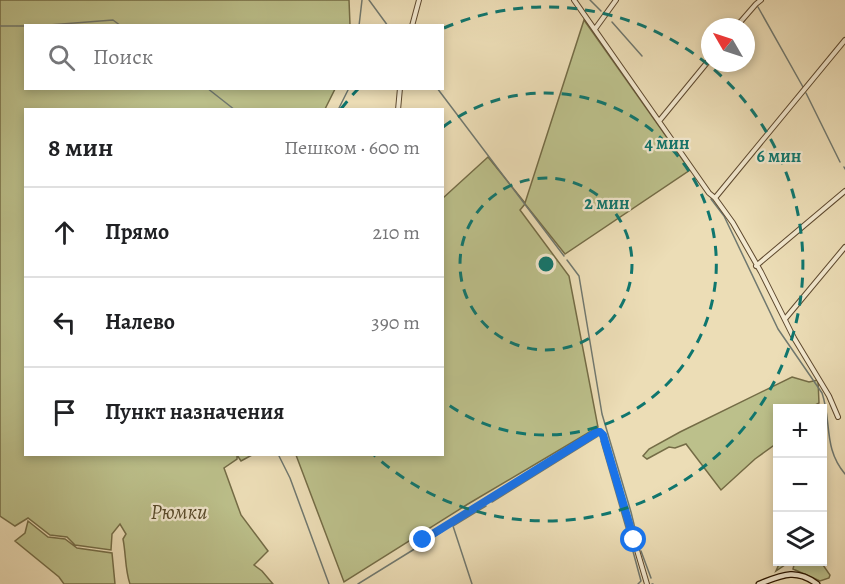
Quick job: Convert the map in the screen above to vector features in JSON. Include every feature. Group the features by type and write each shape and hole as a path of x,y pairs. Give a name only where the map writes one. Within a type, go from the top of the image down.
{"main road":[{"path":"759,584 795,574 805,576 817,584"}],"street":[{"path":"413,24 419,0"},
{"path":"574,0 709,193 733,223 794,338 829,396 837,417"},
{"path":"595,29 616,0"},
{"path":"744,18 761,0"},
{"path":"715,198 845,40"},
{"path":"660,120 701,70"},
{"path":"398,108 400,90"},
{"path":"756,266 845,191"},
{"path":"785,319 845,247"},
{"path":"423,540 600,432 603,435 647,584"}],"green space":[{"name":"Рюмки","path":"0,0 349,0 350,24 24,24 24,90 334,90 326,108 24,108 24,456 237,456 237,459 224,468 241,515 268,551 254,565 273,584 130,584 123,539 126,534 120,524 112,534 111,550 75,545 67,537 50,535 28,518 15,526 0,516"},
{"path":"584,20 690,170 565,254 525,204 520,210 569,276 598,427 468,504 344,582 296,456 444,456 444,197 488,157 525,203"},
{"path":"792,377 809,382 818,380 817,404 773,404 773,446 721,490 686,444 675,448 669,447 647,459 643,456 649,449"},
{"path":"238,456 250,456 241,461"},
{"path":"28,521 48,537 65,539 77,548 112,553 115,584 64,584 59,577 15,541 25,533"},
{"path":"794,566 824,566 830,575 829,578 820,581 793,569"}],"waterway":[{"path":"359,24 362,0"},
{"path":"369,0 387,24"},
{"path":"590,0 601,11"},
{"path":"758,7 803,87"},
{"path":"62,24 113,20 118,24"},
{"path":"612,22 642,56"},
{"path":"0,26 24,26"},
{"path":"210,90 232,108"},
{"path":"339,108 348,90"},
{"path":"439,90 564,256"},
{"path":"806,93 840,162"},
{"path":"711,199 724,216 778,329 822,393 831,445 838,464 845,474"},
{"path":"567,260 579,276 602,414 639,545"},
{"path":"492,502 598,436"},
{"path":"601,441 629,538"},
{"path":"279,456 290,478 329,584"},
{"path":"472,584 453,526 486,506"},
{"path":"430,539 443,531"},
{"path":"631,544 641,581 638,584"},
{"path":"358,584 421,545"},
{"path":"641,551 651,578"}],"route":[{"path":"423,540 600,432 603,435 634,540"}]}
